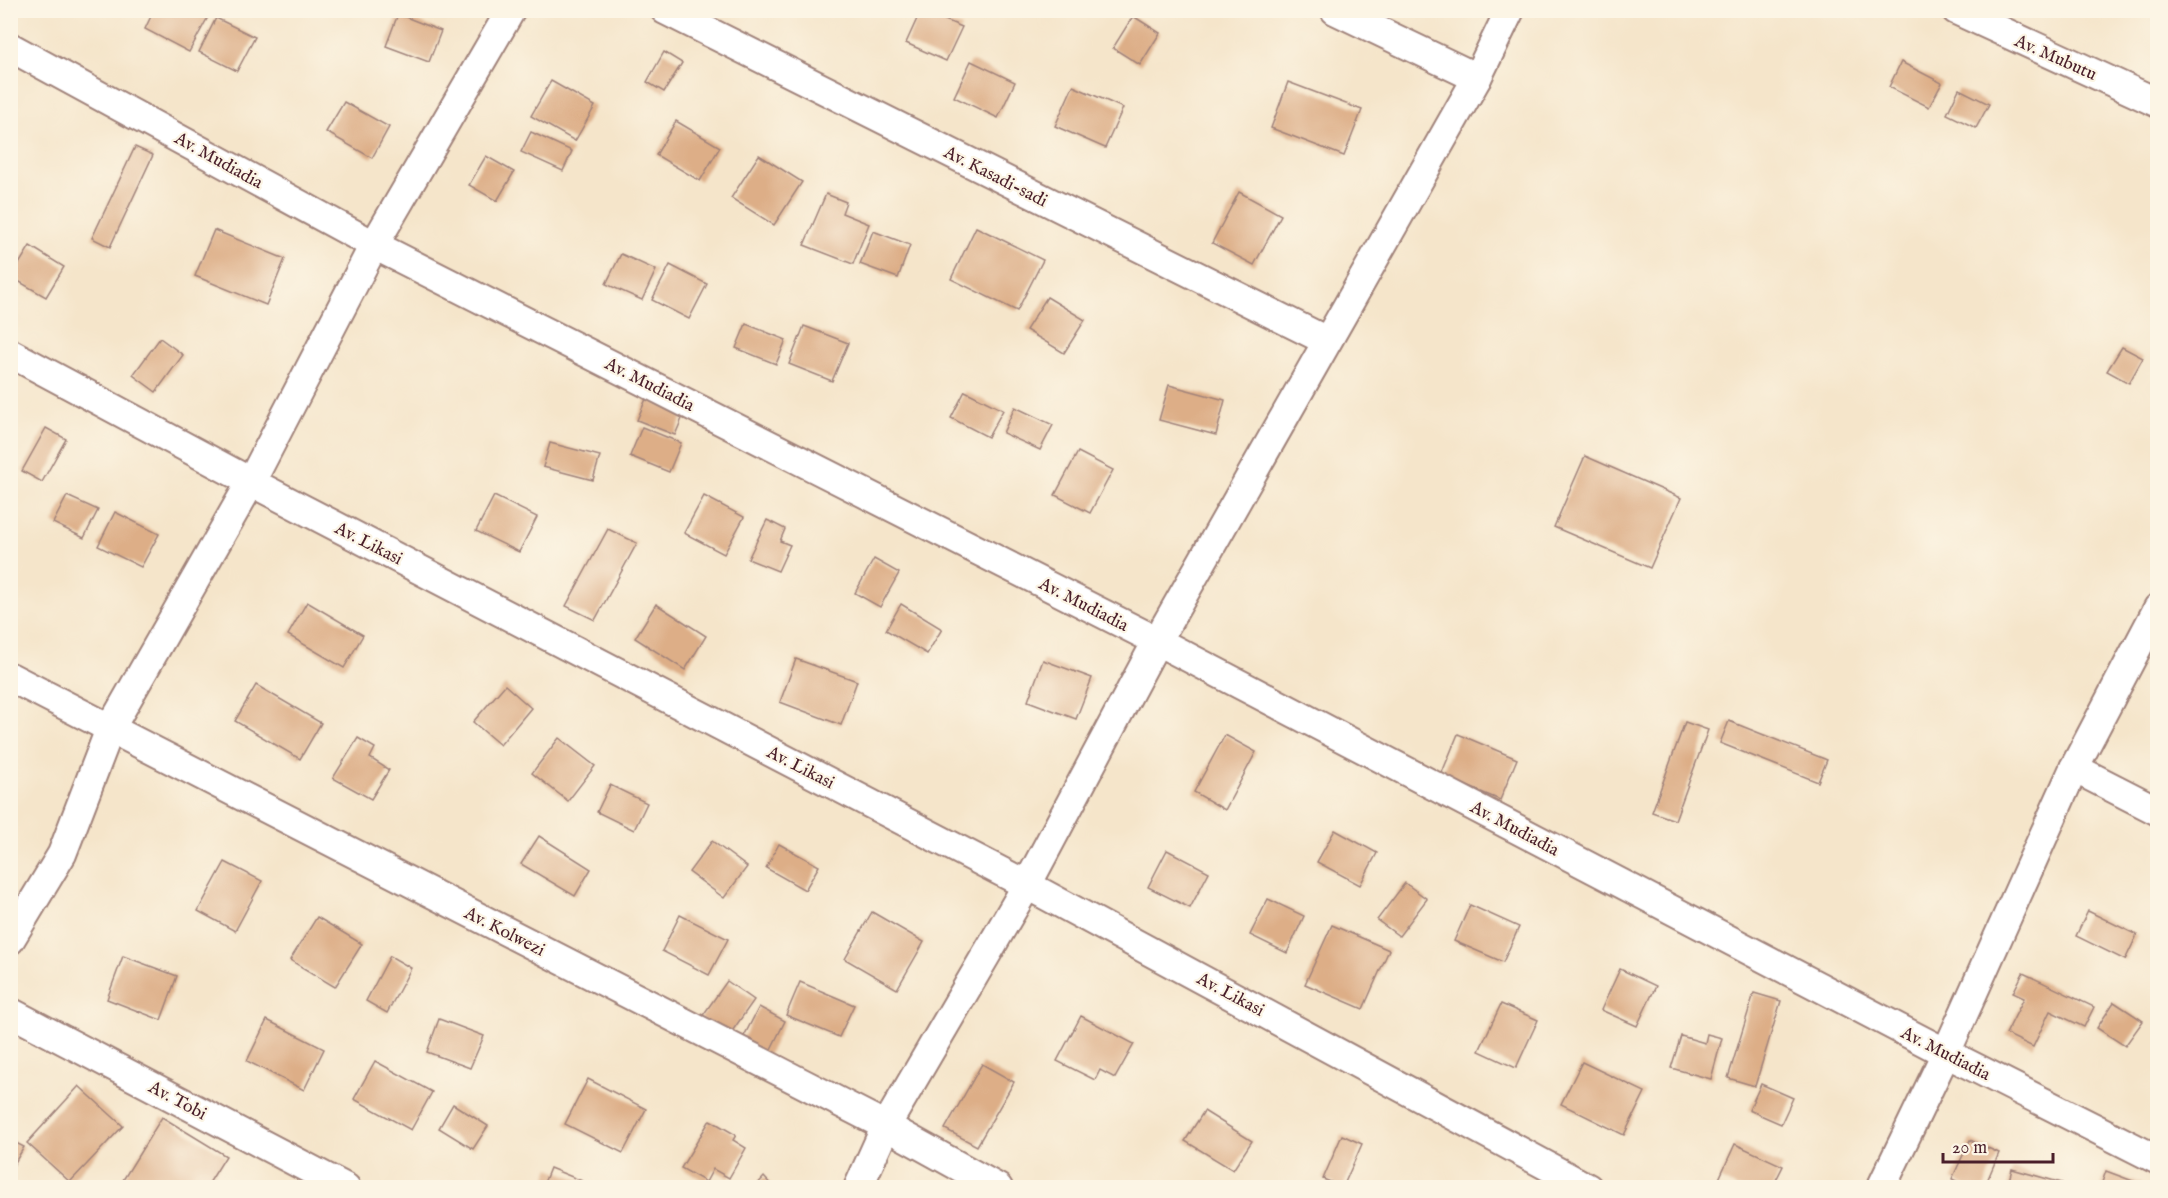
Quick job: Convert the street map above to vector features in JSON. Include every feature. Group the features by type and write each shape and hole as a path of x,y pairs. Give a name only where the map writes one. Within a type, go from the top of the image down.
{"street":[{"path":"10,940 62,854 110,729 251,482 374,245 511,10"},
{"name":"Av. Kasadi-sadi","path":"665,10 1327,341"},
{"path":"1335,10 1477,78"},
{"path":"858,1188 886,1126 1027,885 1157,641 1477,78 1510,10"},
{"name":"Av. Mubutu","path":"1956,10 2157,103"},
{"name":"Av. Mudiadia","path":"10,47 374,245 1157,641 1946,1053 2157,1160"},
{"name":"Av. Likasi","path":"10,352 251,482 1027,885 1588,1188"},
{"path":"1881,1188 1946,1053 2074,768 2157,608"},
{"name":"Av. Kolwezi","path":"10,677 886,1126 998,1188"},
{"path":"2074,768 2157,811"},
{"name":"Av. Tobi","path":"10,1012 346,1188"}],"building":[{"path":"154,10 201,10 209,15 189,52 145,29"},
{"path":"921,10 962,27 946,61 906,43"},
{"path":"398,14 441,31 429,62 386,46"},
{"path":"1133,16 1160,33 1140,65 1113,48"},
{"path":"216,18 255,37 237,71 199,52"},
{"path":"664,52 682,63 664,92 647,82"},
{"path":"971,61 1015,82 998,118 954,97"},
{"path":"1901,62 1942,83 1929,107 1889,87"},
{"path":"551,81 595,106 575,141 531,116"},
{"path":"1288,82 1362,110 1344,156 1271,128"},
{"path":"1073,86 1123,108 1105,148 1055,126"},
{"path":"1959,89 1989,104 1976,128 1947,114"},
{"path":"344,102 389,127 372,158 326,132"},
{"path":"676,121 720,147 700,181 656,155"},
{"path":"531,132 572,151 563,171 521,152"},
{"path":"135,147 153,155 110,247 92,238"},
{"path":"759,155 802,182 774,225 731,198"},
{"path":"486,156 514,172 497,201 469,185"},
{"path":"1239,192 1281,215 1254,265 1212,243"},
{"path":"826,194 846,202 842,213 869,224 853,264 804,245"},
{"path":"976,227 1043,260 1017,311 951,279"},
{"path":"214,230 285,259 266,305 195,276"},
{"path":"873,231 910,245 898,278 860,264"},
{"path":"30,246 64,267 46,297 11,277"},
{"path":"621,254 656,270 642,300 606,284"},
{"path":"670,265 707,284 689,319 652,300"},
{"path":"1047,297 1085,320 1064,353 1026,330"},
{"path":"746,324 786,340 776,364 736,348"},
{"path":"804,326 848,343 832,381 789,364"},
{"path":"160,338 183,355 156,392 133,375"},
{"path":"2122,347 2143,358 2129,383 2107,371"},
{"path":"1169,385 1225,400 1216,435 1159,420"},
{"path":"965,391 1003,410 988,437 951,418"},
{"path":"646,399 684,414 675,435 637,420"},
{"path":"1015,407 1053,425 1040,450 1003,433"},
{"path":"642,427 681,443 669,472 630,456"},
{"path":"46,428 66,439 42,482 22,471"},
{"path":"550,443 600,456 593,480 543,467"},
{"path":"1078,452 1113,470 1090,513 1055,495"},
{"path":"1585,456 1681,498 1650,568 1554,527"},
{"path":"67,496 98,510 84,538 53,523"},
{"path":"494,496 537,517 519,552 476,531"},
{"path":"704,496 744,517 724,554 684,533"},
{"path":"115,512 159,534 141,567 98,546"},
{"path":"767,520 785,529 780,541 790,545 778,571 748,559"},
{"path":"608,529 637,543 595,620 566,606"},
{"path":"874,559 899,573 880,607 855,593"},
{"path":"307,602 363,635 344,668 288,635"},
{"path":"656,604 706,636 685,670 635,638"},
{"path":"901,604 942,629 927,654 886,630"},
{"path":"796,659 857,681 841,725 780,702"},
{"path":"1043,660 1092,678 1076,719 1028,701"},
{"path":"256,685 321,723 300,759 235,721"},
{"path":"505,685 531,708 500,745 473,722"},
{"path":"1729,721 1827,760 1818,782 1720,743"},
{"path":"1685,722 1708,730 1675,820 1652,812"},
{"path":"1458,734 1517,759 1500,800 1441,775"},
{"path":"1225,735 1256,752 1225,810 1194,792"},
{"path":"358,738 375,748 370,758 389,770 371,799 333,778"},
{"path":"559,738 595,766 568,801 532,773"},
{"path":"610,785 647,803 634,830 597,812"},
{"path":"1335,830 1377,853 1360,885 1317,862"},
{"path":"539,836 591,869 575,896 521,864"},
{"path":"712,841 747,867 724,898 689,872"},
{"path":"779,844 819,866 805,890 766,868"},
{"path":"1167,850 1209,872 1190,908 1148,887"},
{"path":"225,862 262,881 235,931 198,911"},
{"path":"1405,883 1427,899 1399,936 1377,920"},
{"path":"1268,899 1304,916 1287,953 1250,935"},
{"path":"1470,905 1519,927 1503,962 1454,941"},
{"path":"2088,911 2137,935 2125,960 2076,936"},
{"path":"872,912 924,942 897,989 845,959"},
{"path":"680,915 728,939 709,975 662,951"},
{"path":"317,917 362,944 335,987 290,960"},
{"path":"1332,925 1389,950 1363,1009 1305,984"},
{"path":"123,956 177,976 161,1020 107,999"},
{"path":"390,956 411,968 387,1013 366,1001"},
{"path":"1620,969 1656,986 1637,1026 1601,1010"},
{"path":"2023,973 2094,1007 2084,1027 2050,1011 2033,1047 2006,1034 2024,998 2013,993"},
{"path":"727,981 754,1000 728,1037 701,1018"},
{"path":"800,982 854,1005 839,1037 786,1015"},
{"path":"1754,993 1781,1001 1755,1086 1728,1078"},
{"path":"2114,1002 2143,1021 2125,1046 2097,1028"},
{"path":"1501,1004 1538,1020 1516,1068 1479,1051"},
{"path":"759,1007 785,1021 766,1059 739,1046"},
{"path":"1081,1016 1134,1044 1115,1078 1100,1070 1095,1080 1057,1061"},
{"path":"439,1019 484,1036 470,1068 427,1052"},
{"path":"267,1020 324,1049 304,1090 247,1061"},
{"path":"1707,1034 1722,1038 1711,1079 1671,1068 1681,1036 1705,1043"},
{"path":"375,1061 432,1092 411,1130 354,1099"},
{"path":"1582,1062 1645,1092 1624,1135 1561,1104"},
{"path":"982,1064 1014,1082 977,1146 945,1129"},
{"path":"588,1079 646,1109 623,1153 565,1124"},
{"path":"1761,1084 1793,1098 1781,1124 1749,1110"},
{"path":"79,1086 123,1126 70,1182 27,1143"},
{"path":"453,1104 488,1126 473,1149 439,1128"},
{"path":"1204,1111 1252,1141 1233,1170 1185,1141"},
{"path":"162,1117 226,1156 206,1188 118,1188"},
{"path":"710,1120 736,1135 733,1140 746,1148 729,1178 713,1169 706,1182 681,1168"},
{"path":"1342,1135 1362,1144 1343,1187 1323,1179"},
{"path":"10,1140 24,1147 10,1171"},
{"path":"1970,1140 1999,1153 1984,1188 1971,1188 1952,1179"},
{"path":"1735,1144 1783,1166 1772,1188 1737,1188 1719,1179"},
{"path":"550,1168 597,1187 597,1188 542,1188"},
{"path":"2012,1169 2062,1183 2061,1188 2007,1188"},
{"path":"2106,1171 2141,1184 2140,1188 2100,1188"},
{"path":"764,1177 774,1188 754,1188"}]}
